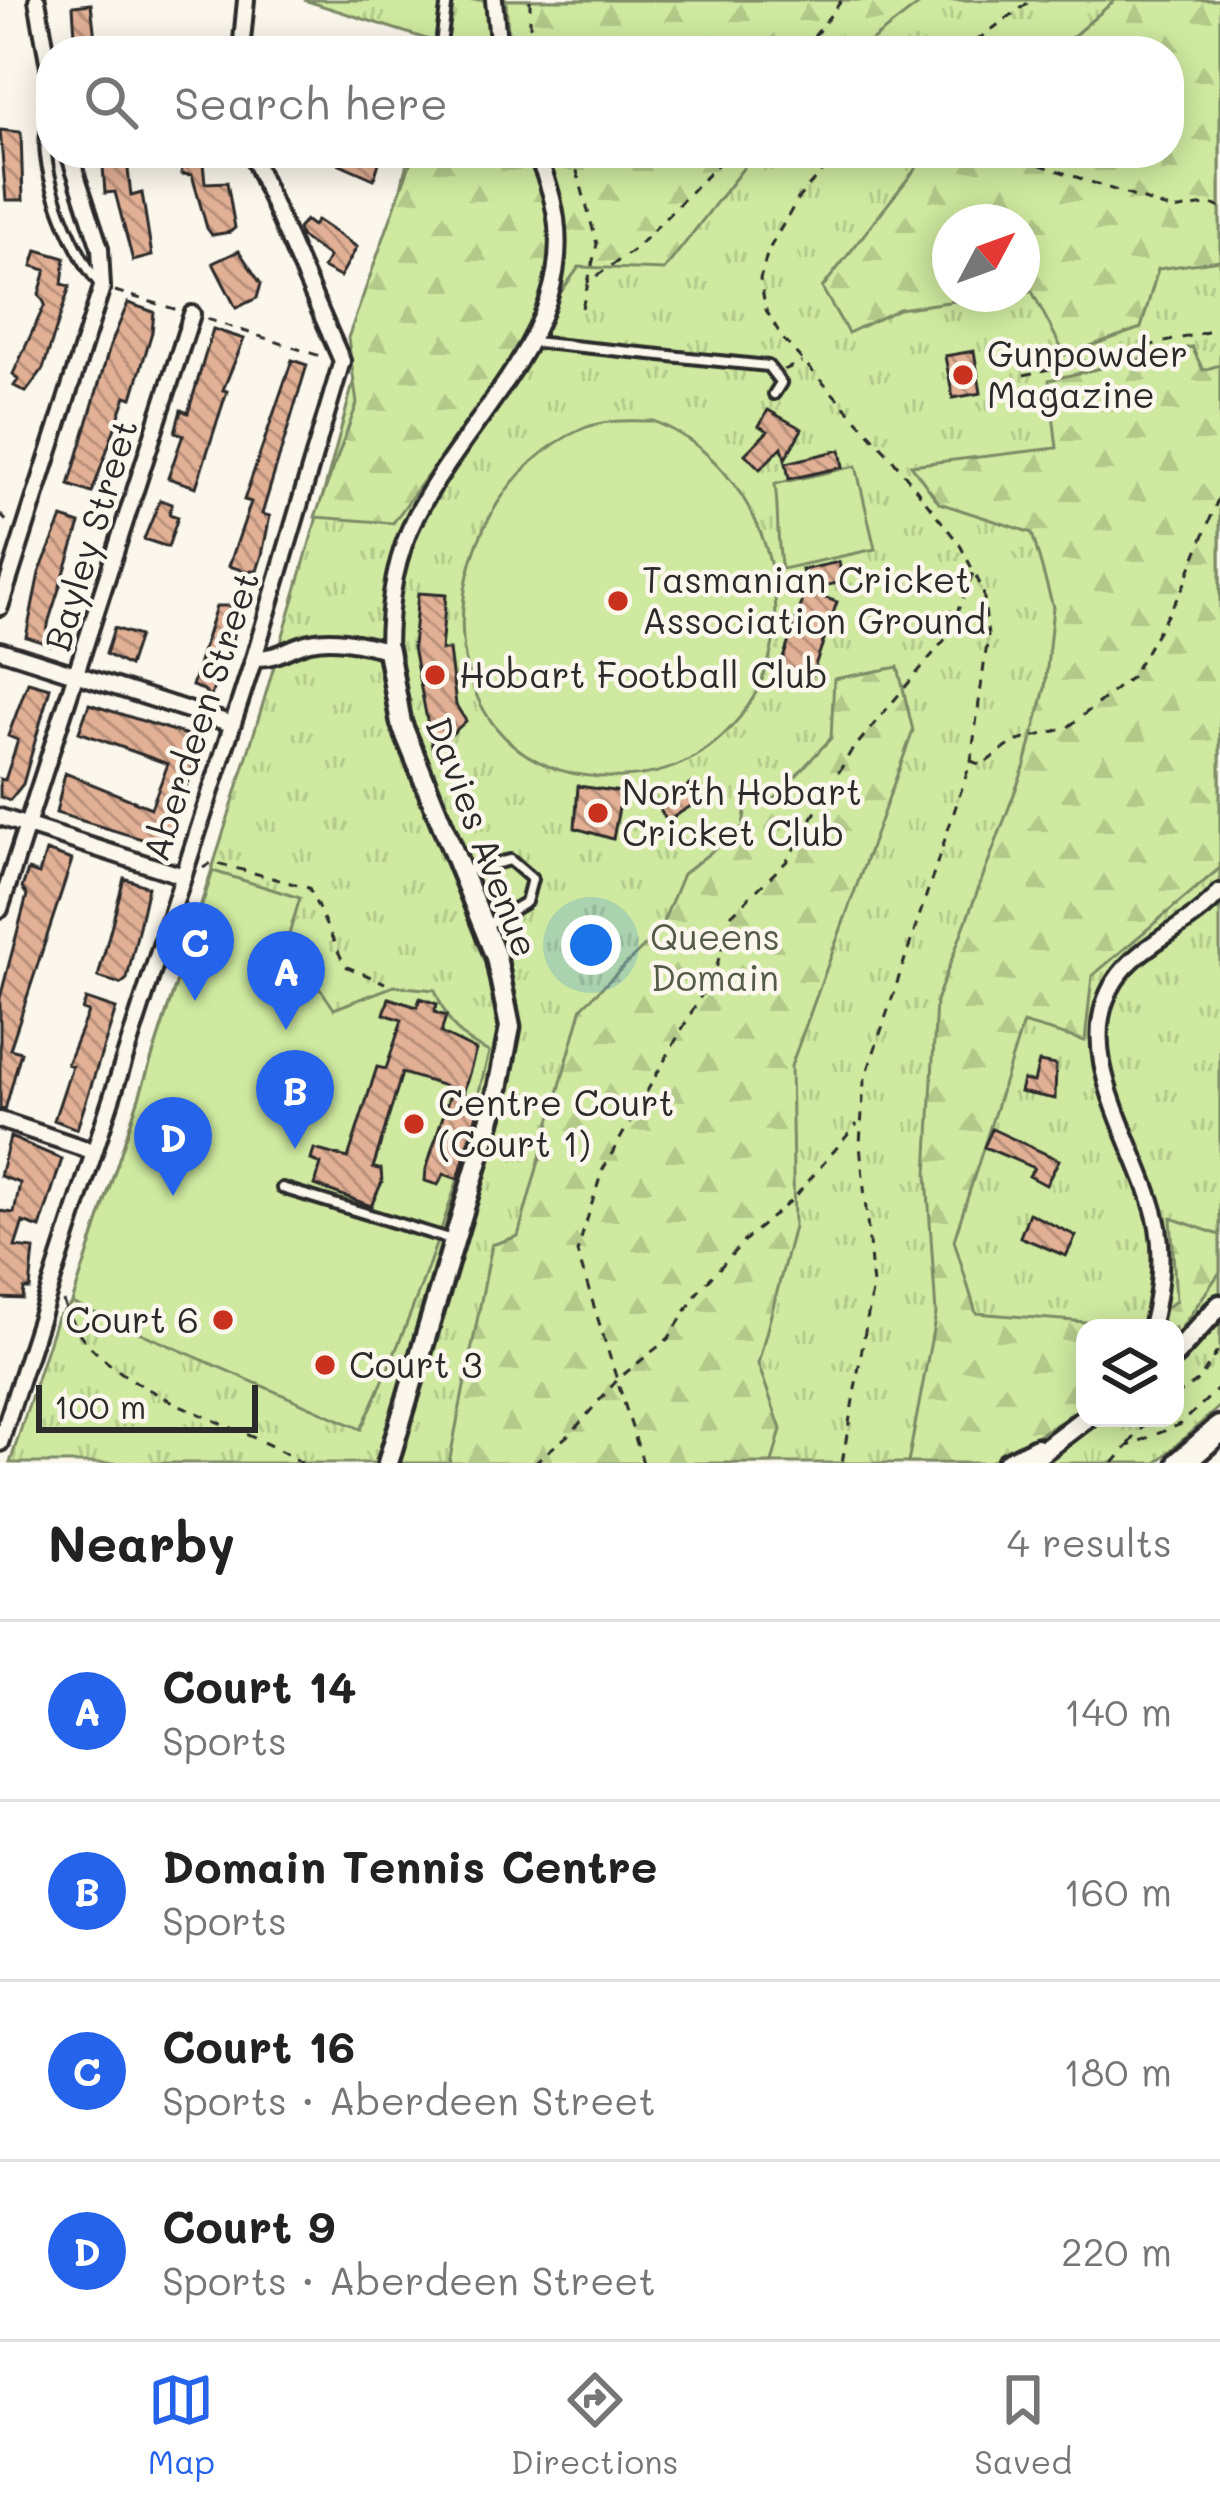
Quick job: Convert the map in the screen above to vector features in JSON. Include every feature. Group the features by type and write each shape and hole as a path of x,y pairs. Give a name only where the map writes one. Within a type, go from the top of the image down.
{"highway":[{"path":"1181,1463 1220,1429"}],"street":[{"path":"37,0 43,36"},
{"path":"242,36 246,0"},
{"path":"494,0 498,36"},
{"path":"0,607 102,287 100,248 73,168"},
{"name":"Aberdeen Street","path":"0,1443 180,875 254,658 340,370 341,350 258,168"},
{"path":"254,658 278,657 299,645 332,639 388,650 392,589 415,518 533,343 552,283 556,242 552,196 541,168"},
{"name":"Bayley Street","path":"0,909 192,314"},
{"path":"0,650 232,724"},
{"name":"Davies Avenue","path":"388,650 401,723 485,926 508,1008 508,1048 388,1463"},
{"path":"0,817 180,875"},
{"path":"1153,1319 1160,1284 1158,1227 1112,1092 1099,1027 1103,1002 1118,976 1220,892"},
{"path":"0,1120 92,1151"},
{"path":"1184,1344 1220,1305"},
{"path":"1027,1463 1076,1425"},
{"path":"1006,1463 1052,1441"}],"lane":[{"path":"442,36 447,0"},
{"path":"48,168 53,190 102,287"},
{"path":"533,343 662,352 768,366 781,382 774,394"},
{"path":"462,872 510,860 532,879 526,902 485,926"},
{"path":"282,1188 454,1241"}],"path":[{"path":"530,0 534,36"},
{"path":"814,36 842,0"},
{"path":"983,36 1032,0"},
{"path":"576,168 597,244 583,308"},
{"path":"588,282 634,250 714,168"},
{"path":"825,168 788,212 760,279 772,323 890,456 974,569 988,636 971,761 934,881 868,1058 860,1119 873,1286 842,1463"},
{"path":"1050,168 1173,210 1212,204 1220,208"},
{"path":"102,287 322,356 340,370"},
{"path":"1024,375 1220,329"},
{"path":"777,373 802,362"},
{"path":"971,761 982,765 1014,742 1067,728 1131,677 1183,590 1220,494"},
{"path":"643,1463 577,1252 602,1171 716,969 730,916 787,861 850,754 947,637 974,569"},
{"path":"195,866 214,862 309,888 345,966 385,983"},
{"path":"534,1463 572,1432 618,1379 669,1338 697,1293 743,1241 793,1199 860,1119"},
{"path":"63,1299 74,1325 126,1379 236,1426 302,1463"},
{"path":"1184,1390 1198,1380 1220,1347"},
{"path":"1128,1446 1181,1424 1220,1387"},
{"path":"1113,1463 1143,1427"}],"green space":[{"name":"Queens Domain","path":"304,0 1220,0 1220,1406 1156,1463 10,1463 57,1317 72,1303 165,1018 337,444 406,168 1184,168 1184,36 417,36"},
{"path":"506,0 925,0 878,36 508,36"},
{"path":"1115,0 1220,0 1220,260 1158,269 1141,328 1065,355 1040,307 1040,204 932,204 932,304 899,309 848,333 822,288 916,168 1184,168 1184,36 1073,36"},
{"path":"409,168 743,168 664,270 579,267 393,523 315,517 357,404 348,338"},
{"path":"1192,347 1203,370 1220,365 1220,868 1092,976 1085,1041 1023,1023 954,1240 976,1313 1076,1321 1076,1413 988,1463 908,1463 936,1314 927,1175 936,1001 1025,765 1045,688 1053,607 1032,533 939,503 911,465 1057,448 1049,380"},
{"name":"Tasmanian Cricket Association Ground","path":"653,421 691,442 724,471 749,508 766,549 775,592 774,636 763,678 728,730 702,752 673,767 622,777 553,768 504,736 474,690 463,633 468,573 491,515 529,465 590,426"},
{"path":"856,466 875,549 782,569 775,484"},
{"path":"898,667 913,731 791,1066 794,1227 758,1364 781,1429 772,1463 449,1463 492,1245 518,1236 582,1007 659,932 683,874 743,827 747,797 771,803 831,738 834,679"},
{"path":"213,871 300,898 280,964 322,991 334,1009 394,986 435,990 455,1028 489,1052 478,1096 483,1100 442,1226 361,1429 72,1303"},
{"path":"1171,1218 1220,1235 1220,1272 1184,1324 1184,1319 1147,1319 1176,1301"}],"building":[{"path":"91,4 95,36 75,36 73,6"},
{"path":"0,130 21,132 23,200 6,200"},
{"path":"103,168 128,168 131,196 142,193 152,256 133,261 115,192 105,193"},
{"path":"181,168 204,168 205,183 227,182 235,228 212,235 192,175 182,174"},
{"path":"349,168 377,168 374,179"},
{"path":"305,220 313,226 317,220 357,247 340,277 323,268 329,257 301,237 298,229"},
{"path":"37,250 65,258 62,284 70,286 43,369 26,392 14,386 18,380 13,374 45,304 39,294 46,270 32,266"},
{"path":"239,251 261,284 257,298 236,308 213,263"},
{"path":"128,303 154,312 152,332 132,398 126,396 92,493 69,485 110,346"},
{"path":"213,329 244,339 223,390 227,391 196,487 168,478 183,435 175,432 181,410 188,413"},
{"name":"Gunpowder Magazine","path":"974,351 981,393 953,398 945,356"},
{"path":"292,360 307,365 262,514 270,516 262,555 257,571 245,571 229,566 251,502 244,500"},
{"path":"768,410 802,429 785,459 782,447 760,469 745,454 768,431 759,426"},
{"path":"840,450 843,467 789,479 786,463"},
{"path":"160,500 172,504 169,514 178,517 168,547 144,539"},
{"path":"62,518 80,524 49,620 47,631 54,633 51,645 26,637 39,573"},
{"path":"839,562 843,582 807,589 802,570"},
{"path":"806,591 837,602 810,680 779,670"},
{"path":"418,593 446,595 441,650 449,650 456,705 466,721 433,751 413,647"},
{"path":"216,606 241,606 221,681 216,680 210,700 204,690 192,686"},
{"path":"114,628 139,636 129,666 106,654"},
{"path":"28,682 50,688 23,784 10,800 0,797 0,779 5,780 18,740 8,736"},
{"path":"89,704 203,740 165,846 56,813 65,773 151,808 168,764 79,732"},
{"path":"692,783 702,799 667,821 658,806"},
{"name":"North Hobart Cricket Club","path":"578,786 622,792 613,839 575,828"},
{"path":"46,851 72,860 10,1049 21,1052 5,1110 0,1109 0,998 27,895 22,888 28,870 39,874"},
{"path":"124,878 148,887 127,979 121,984 98,977"},
{"path":"389,998 417,1007 420,998 437,1004 434,1012 446,1016 441,1033 476,1050 463,1094 481,1100 458,1179 444,1174 438,1185 425,1181 452,1088 402,1073 373,1168 381,1169 382,1182 371,1206 315,1185 321,1164 311,1160 314,1149 348,1158 377,1067 386,1069 402,1020 384,1014"},
{"path":"86,999 116,1009 77,1129 54,1120 72,1066 67,1064 88,1012 82,1010"},
{"path":"1039,1062 1056,1065 1055,1099 1020,1092 1023,1080 1034,1082"},
{"path":"992,1129 1059,1160 1046,1185 1029,1176 1034,1168 984,1147"},
{"path":"10,1137 62,1159 40,1228 23,1222 15,1247 34,1249 30,1289 24,1289 23,1299 0,1298 0,1211 14,1213 20,1183 0,1176"},
{"path":"1029,1213 1076,1236 1066,1256 1020,1237"}],"place":[{"name":"Gunpowder Magazine","path":"963,375"},
{"name":"Tasmanian Cricket Association Ground","path":"618,601"},
{"name":"Hobart Football Club","path":"435,675"},
{"name":"North Hobart Cricket Club","path":"598,813"},
{"name":"Court 16","path":"195,1001"},
{"name":"Court 14","path":"286,1030"},
{"name":"Centre Court (Court 1)","path":"414,1124"},
{"name":"Domain Tennis Centre","path":"295,1149"},
{"name":"Court 9","path":"173,1196"},
{"name":"Court 6","path":"223,1320"},
{"name":"Court 3","path":"325,1365"}]}
